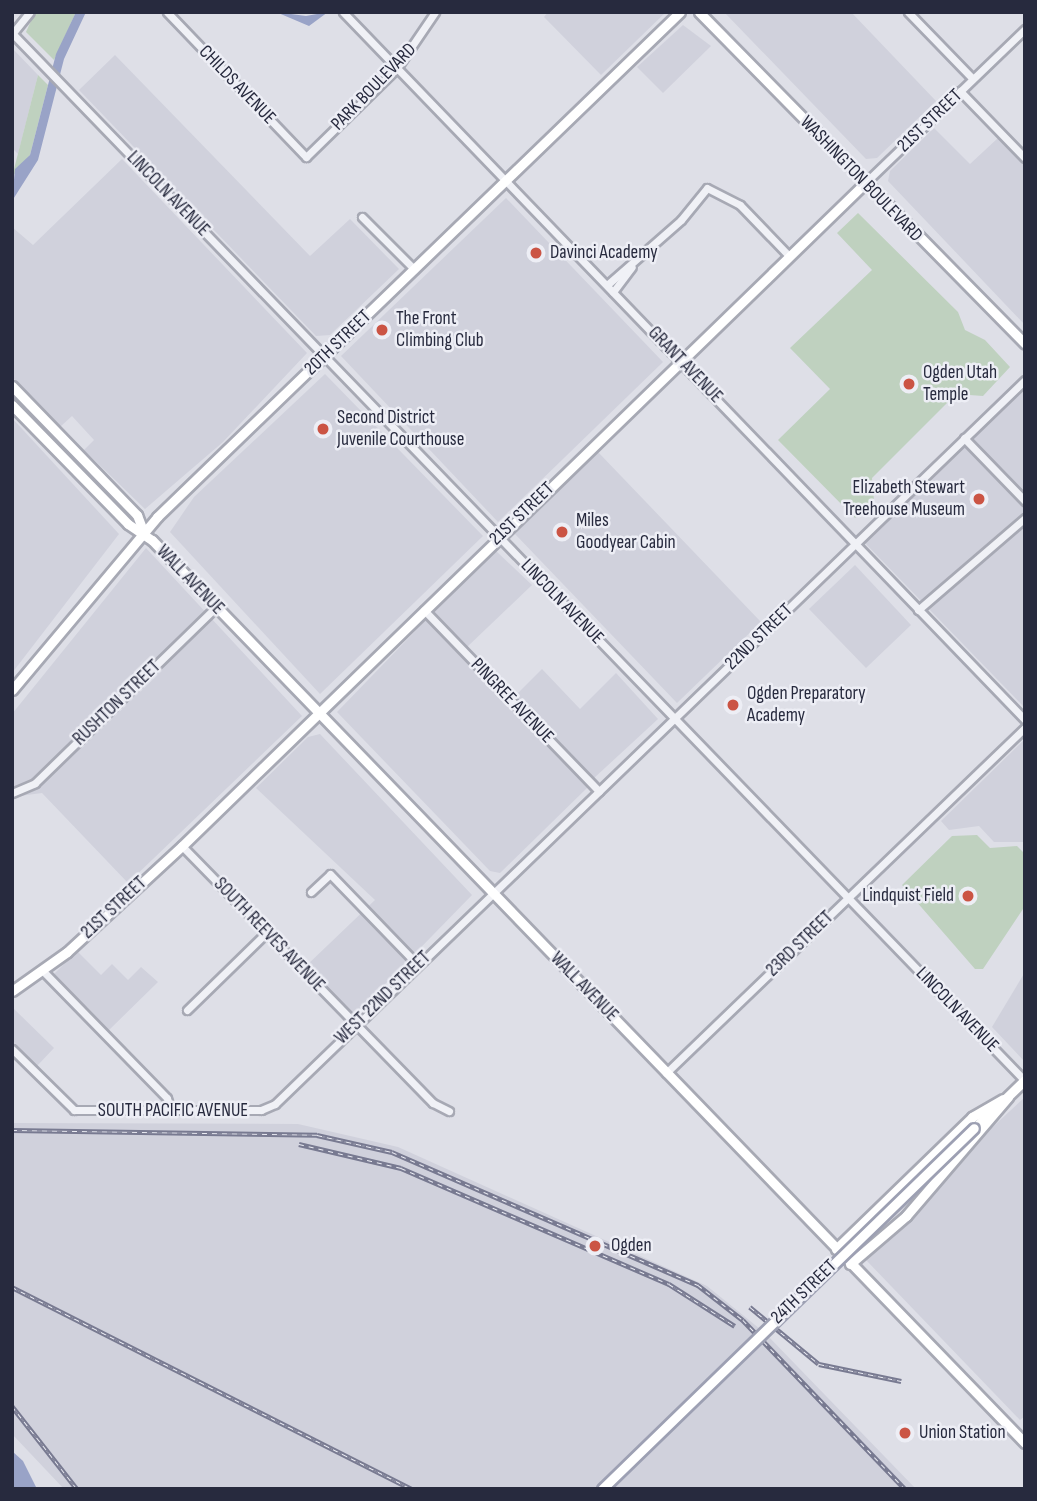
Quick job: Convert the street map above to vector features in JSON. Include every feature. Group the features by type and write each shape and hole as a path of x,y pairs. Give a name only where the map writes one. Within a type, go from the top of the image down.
{"main road":[{"name":"20TH STREET","path":"12,690 143,531 680,12"},
{"name":"WASHINGTON BOULEVARD","path":"699,12 1025,345"},
{"name":"21ST STREET","path":"12,991 43,971 182,846 865,183"},
{"name":"WALL AVENUE","path":"12,386 136,513 143,531"},
{"name":"WALL AVENUE","path":"12,405 128,524 143,531 850,1264 1022,1436"},
{"name":"24TH STREET","path":"602,1489 1025,1080"},
{"name":"24TH STREET","path":"836,1249 972,1117 1008,1097"},
{"name":"24TH STREET","path":"850,1264 906,1216 1008,1097"}],"street":[{"path":"12,34 30,12"},
{"name":"CHILDS AVENUE","path":"167,12 306,157"},
{"name":"GRANT AVENUE","path":"343,12 1025,720"},
{"name":"PARK BOULEVARD","path":"306,157 397,68 435,12"},
{"path":"908,12 973,79"},
{"name":"21ST STREET","path":"865,183 1025,29"},
{"name":"LINCOLN AVENUE","path":"12,34 1025,1080"},
{"path":"960,91 1025,158"},
{"path":"613,292 632,267 706,188 740,205 789,256"},
{"path":"362,217 414,269"},
{"path":"607,285 632,267"},
{"name":"22ND STREET","path":"492,893 1025,380"},
{"path":"964,438 1025,501"},
{"path":"918,610 1025,518"},
{"name":"RUSHTON STREET","path":"12,793 35,783 216,607"},
{"name":"PINGREE AVENUE","path":"424,610 599,791"},
{"name":"23RD STREET","path":"666,1073 1025,727"},
{"name":"SOUTH REEVES AVENUE","path":"182,846 433,1103 449,1111"},
{"path":"311,892 330,874 417,964"},
{"name":"WEST 22ND STREET","path":"275,1104 492,893"},
{"path":"187,1010 267,932"},
{"path":"43,971 167,1098 171,1111"},
{"name":"SOUTH PACIFIC AVENUE","path":"12,1049 74,1110 261,1110 275,1104"}],"shaded area":[{"path":"548,12 666,12 601,75 544,17"},
{"path":"724,12 851,12 936,101 877,158 866,159"},
{"path":"683,25 711,46 663,93 637,67"},
{"path":"12,48 38,75 18,154 12,148"},
{"path":"115,55 310,256 350,219 399,269 330,335 316,336 79,90"},
{"path":"934,128 970,164 998,138 1025,165 1025,325 888,181 890,171"},
{"path":"122,159 307,353 223,442 145,509 84,450 94,440 72,416 60,427 12,377 12,227 33,245"},
{"path":"506,198 663,362 498,522 341,356"},
{"path":"325,374 483,536 320,694 170,532 194,497"},
{"path":"1025,387 1025,708 864,542"},
{"path":"12,418 119,534 12,673"},
{"path":"598,452 761,622 677,703 515,534"},
{"path":"146,548 302,716 128,883 42,793 12,797 12,714"},
{"path":"496,551 532,585 466,648 433,612"},
{"path":"855,565 911,625 866,668 809,609"},
{"path":"427,619 588,787 500,873 490,871 337,712"},
{"path":"542,669 580,709 616,673 658,719 593,779 514,697"},
{"path":"320,734 472,895 353,1017 305,967 375,900 256,788 308,737"},
{"path":"1025,739 1025,842 994,842 979,826 949,830 941,821"},
{"path":"77,951 101,975 112,964 128,980 141,967 158,982 107,1032 52,976"},
{"path":"1025,972 1025,1062 992,1027"},
{"path":"12,1007 54,1048 37,1066 12,1040"},
{"path":"1025,1097 1025,1416 1020,1420 866,1260 929,1186"},
{"path":"12,1123 298,1124 398,1147 707,1286 766,1334 916,1489 64,1489 12,1434"}],"green space":[{"path":"35,12 76,12 54,60 26,32"},
{"path":"38,75 48,85 30,155 12,177"},
{"path":"858,213 958,312 965,330 985,340 1010,367 983,396 956,394 872,478 874,501 855,518 778,440 830,389 790,348 872,270 837,233"},
{"name":"Lindquist Field","path":"977,835 990,848 1017,846 1025,854 1025,906 983,969 975,969 902,885 952,836"}],"water":[{"path":"76,12 86,12 64,59 38,160 12,201 15,169 30,155 56,54"},
{"path":"276,12 306,16 328,12 309,26"},
{"path":"12,1451 23,1461 37,1489 12,1489"}],"railway":[{"path":"12,1130 317,1135 392,1152 698,1285 743,1320 905,1489"},
{"path":"299,1144 401,1168 669,1284 735,1326"},
{"path":"12,1287 412,1489"},
{"path":"750,1307 819,1364 901,1381"},
{"path":"12,1406 77,1489"}],"place":[{"name":"Davinci Academy","path":"536,253"},
{"name":"The Front Climbing Club","path":"382,330"},
{"name":"Ogden Utah Temple","path":"909,384"},
{"name":"Second District Juvenile Courthouse","path":"323,429"},
{"name":"Elizabeth Stewart Treehouse Museum","path":"979,499"},
{"name":"Miles Goodyear Cabin","path":"562,532"},
{"name":"Ogden Preparatory Academy","path":"733,705"},
{"name":"Lindquist Field","path":"968,896"},
{"name":"Ogden","path":"595,1246"},
{"name":"Union Station","path":"905,1433"}]}
